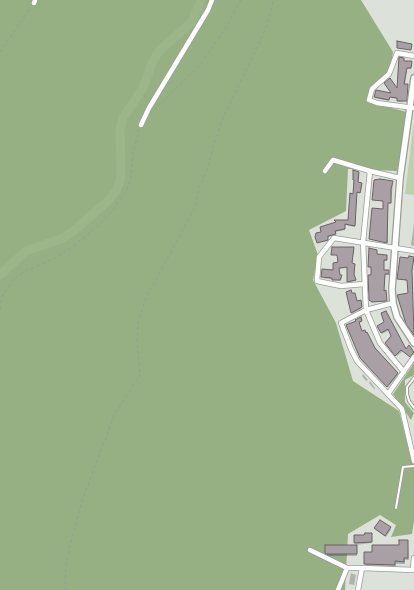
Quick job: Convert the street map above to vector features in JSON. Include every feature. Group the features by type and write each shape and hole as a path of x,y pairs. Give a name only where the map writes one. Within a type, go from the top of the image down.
{"street":[{"path":"141,125 208,10 212,0"},
{"path":"412,107 376,103 369,100 372,89 389,74 398,53 414,56"},
{"path":"414,79 412,107 400,178 392,289 393,303 397,317 414,343"},
{"path":"325,171 333,160 400,178"},
{"path":"370,171 363,242 366,310 380,343 404,372"},
{"path":"364,284 341,286 317,281 319,257 334,238 414,251"},
{"path":"393,303 366,310 342,323 357,361 402,409 414,461"},
{"path":"388,394 414,357"},
{"path":"310,550 347,568 413,570 414,558"},
{"path":"338,590 347,568"},
{"path":"358,590 362,568"}],"lane":[{"path":"414,378 407,387 409,401 414,408"},
{"path":"396,508 404,467 414,466"}],"path":[{"path":"145,117 159,106 198,67 224,31 240,0"},
{"path":"65,590 69,552 82,501 115,413 140,375 137,340 138,323 146,298 196,205 198,191 209,165 212,150 224,116 262,37 271,13 273,0"},
{"path":"0,52 34,2"},
{"path":"0,309 2,297 13,280 25,272 58,257 94,230 114,209 127,189 131,177 134,148 141,125"}],"green space":[{"path":"0,0 361,0 393,52 390,76 372,89 368,102 407,112 397,171 348,169 346,211 309,230 318,255 313,280 336,323 353,381 399,411 414,470 414,520 412,534 391,537 396,525 380,515 348,534 345,590 0,590"},
{"path":"414,122 414,195 405,194"},
{"path":"414,363 414,375 405,380 405,402 414,413 411,420 393,394"}],"building":[{"path":"397,41 412,44 411,50 397,48"},
{"path":"399,57 404,58 404,61 412,61 411,68 407,68 404,84 408,84 407,101 397,101 397,98 390,97 389,100 374,97 376,90 391,93 384,83 390,78 397,88"},
{"path":"353,170 359,172 358,182 362,183 360,193 357,192 355,226 345,224 345,229 335,231 336,234 328,236 328,240 317,243 315,237 316,233 321,232 320,227 336,222 334,220 348,220 350,193 353,194"},
{"path":"380,179 393,181 391,189 391,203 388,203 387,243 369,239 372,208 383,209 383,201 372,200 374,180"},
{"path":"332,247 354,247 352,263 355,264 354,274 356,280 347,282 347,267 339,268 340,275 342,275 340,280 332,280 332,278 321,277 322,269 333,270 333,263 338,262 337,255 331,255"},
{"path":"369,248 377,250 377,254 387,255 387,260 384,260 384,270 389,270 389,274 385,274 384,291 386,290 387,301 372,302 369,300 368,275 371,275 371,267 368,267"},
{"path":"409,256 414,257 412,270 414,335 406,324 397,295 408,293 407,280 397,279 400,257 408,258"},
{"path":"351,290 352,293 355,293 357,301 361,300 362,307 351,313 346,292"},
{"path":"386,311 406,349 409,345 414,352 410,357 401,350 395,356 385,343 391,336 388,329 381,333 377,326 384,322 381,313"},
{"path":"361,317 362,321 359,322 362,331 365,330 366,333 367,332 375,348 398,373 387,387 360,358 346,325"},
{"path":"380,520 391,527 385,536 374,528"},
{"path":"365,533 372,533 372,542 354,543 354,535 364,535"},
{"path":"399,540 408,540 408,558 404,558 404,562 395,561 395,565 364,564 364,552 372,552 372,545 399,545"},
{"path":"325,545 357,545 357,554 326,554"}],"waterway":[{"path":"0,275 26,251 63,238 72,232 108,201 116,191 120,181 121,171 120,130 123,118 143,88 153,61 159,51 192,22 201,0"}]}
